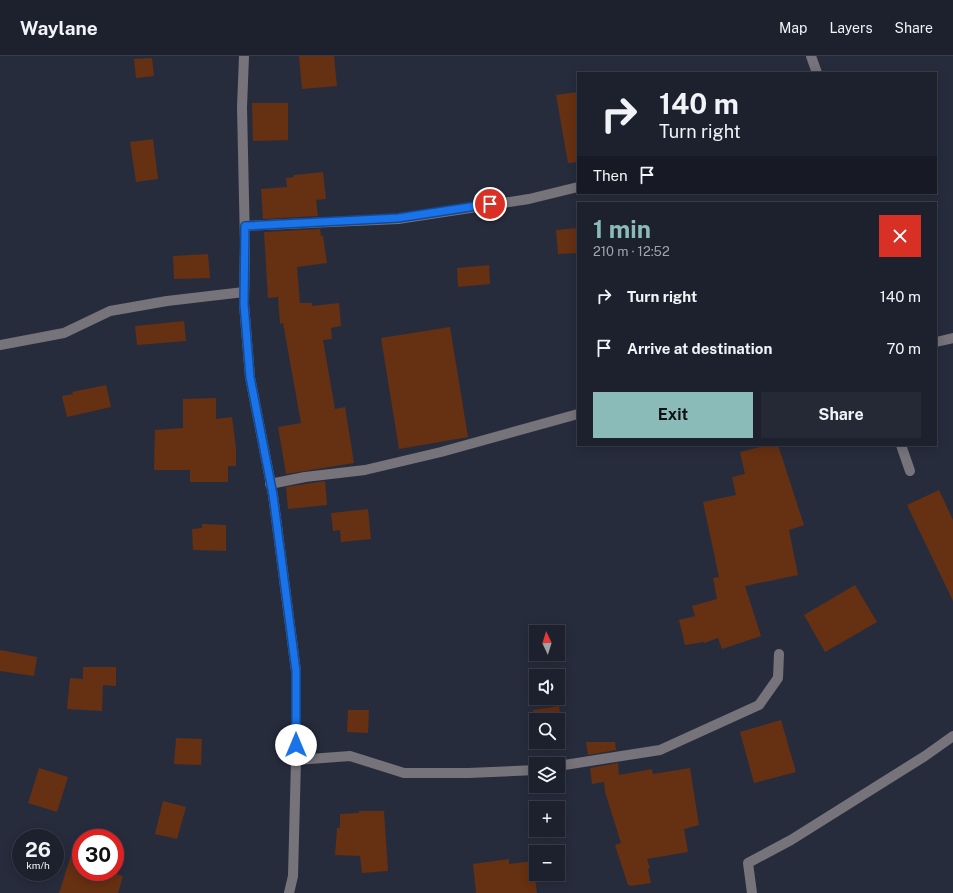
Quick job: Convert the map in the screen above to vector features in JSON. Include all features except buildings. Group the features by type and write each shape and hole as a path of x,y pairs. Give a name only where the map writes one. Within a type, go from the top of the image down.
{"street":[{"path":"244,56 242,143 245,226 244,304 250,377 270,484 296,671 296,760 293,876 289,893"},
{"path":"811,56 817,72"},
{"path":"245,226 398,218 529,199 577,186"},
{"path":"0,345 64,333 110,311 167,301 244,292"},
{"path":"937,342 953,338"},
{"path":"270,484 305,477 365,470 441,452 577,414"},
{"path":"901,446 910,471"},
{"path":"565,765 660,750 759,705 778,678 779,654"},
{"path":"752,893 748,863 791,840 953,736"},
{"path":"296,760 350,756 404,773 468,773 529,770"}],"route":[{"path":"296,745 296,671 273,495 250,377 244,304 245,226 398,218 490,204"}]}
